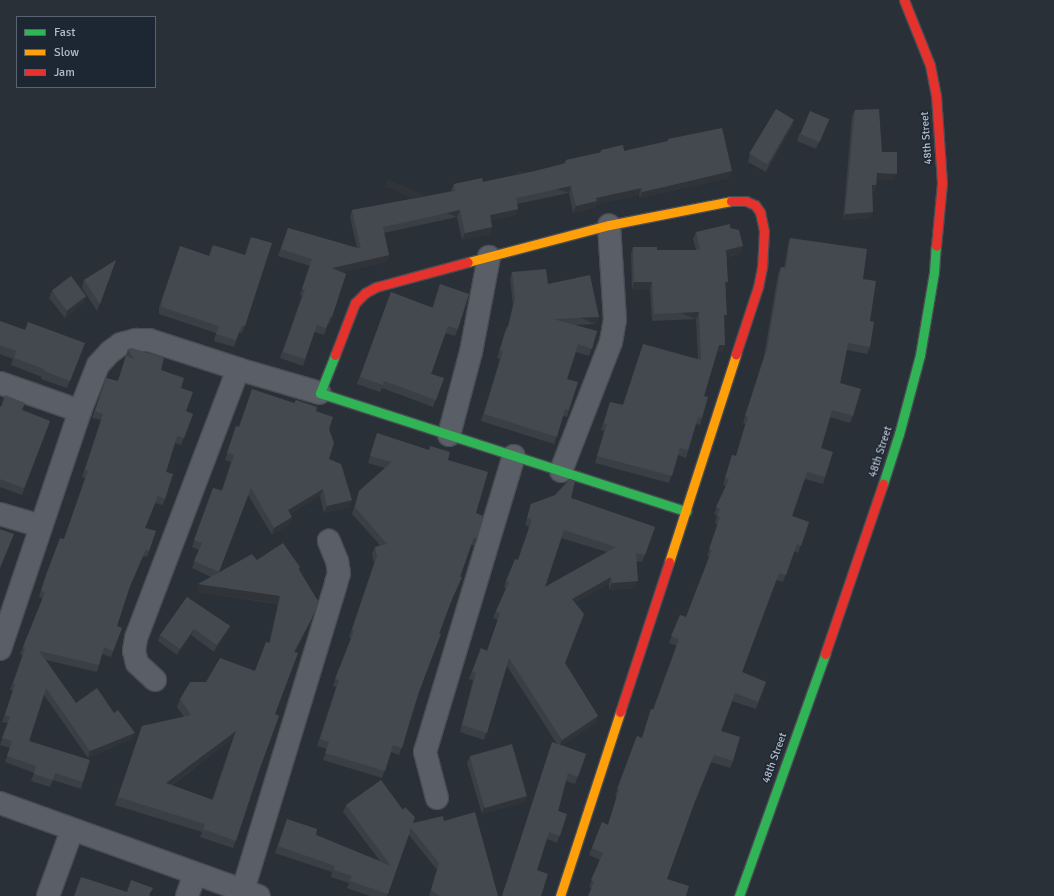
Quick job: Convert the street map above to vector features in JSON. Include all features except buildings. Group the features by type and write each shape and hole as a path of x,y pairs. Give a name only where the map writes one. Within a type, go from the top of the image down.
{"street":[{"name":"48th Street","path":"739,896 853,572 899,434 920,355 934,272 942,183 936,95 930,65 904,0"},
{"path":"320,393 356,303 365,293 376,287 610,225 734,201 746,201 755,205 760,212 764,231 762,267 758,287 560,896"},
{"path":"561,471 611,342 614,328 610,225"},
{"path":"448,435 471,352 489,256"},
{"path":"0,649 80,411 98,365 110,352 121,344 136,340 149,340 238,369 320,393 686,511"},
{"path":"155,680 137,663 134,651 136,638 238,369"},
{"path":"0,383 80,411"},
{"path":"437,798 425,752 514,456"},
{"path":"0,514 41,526"},
{"path":"0,803 251,893 336,583 338,573 337,561 329,541"},
{"path":"48,896 72,830"},
{"path":"187,896 196,874"}],"traffic: fast":[{"path":"883,484 899,434 920,355 934,272 936,246"},
{"path":"335,355 320,393 686,511"},
{"path":"739,896 825,654"}],"traffic: slow":[{"path":"468,262 609,225 731,201"},
{"path":"669,562 736,354"},
{"path":"560,896 620,712"}],"traffic: jam":[{"path":"904,0 930,65 936,95 942,183 936,246"},
{"path":"731,201 746,201 755,205 760,212 764,231 762,267 758,287 736,354"},
{"path":"335,355 355,303 365,293 376,287 468,262"},
{"path":"825,654 883,484"},
{"path":"620,712 669,562"}]}
